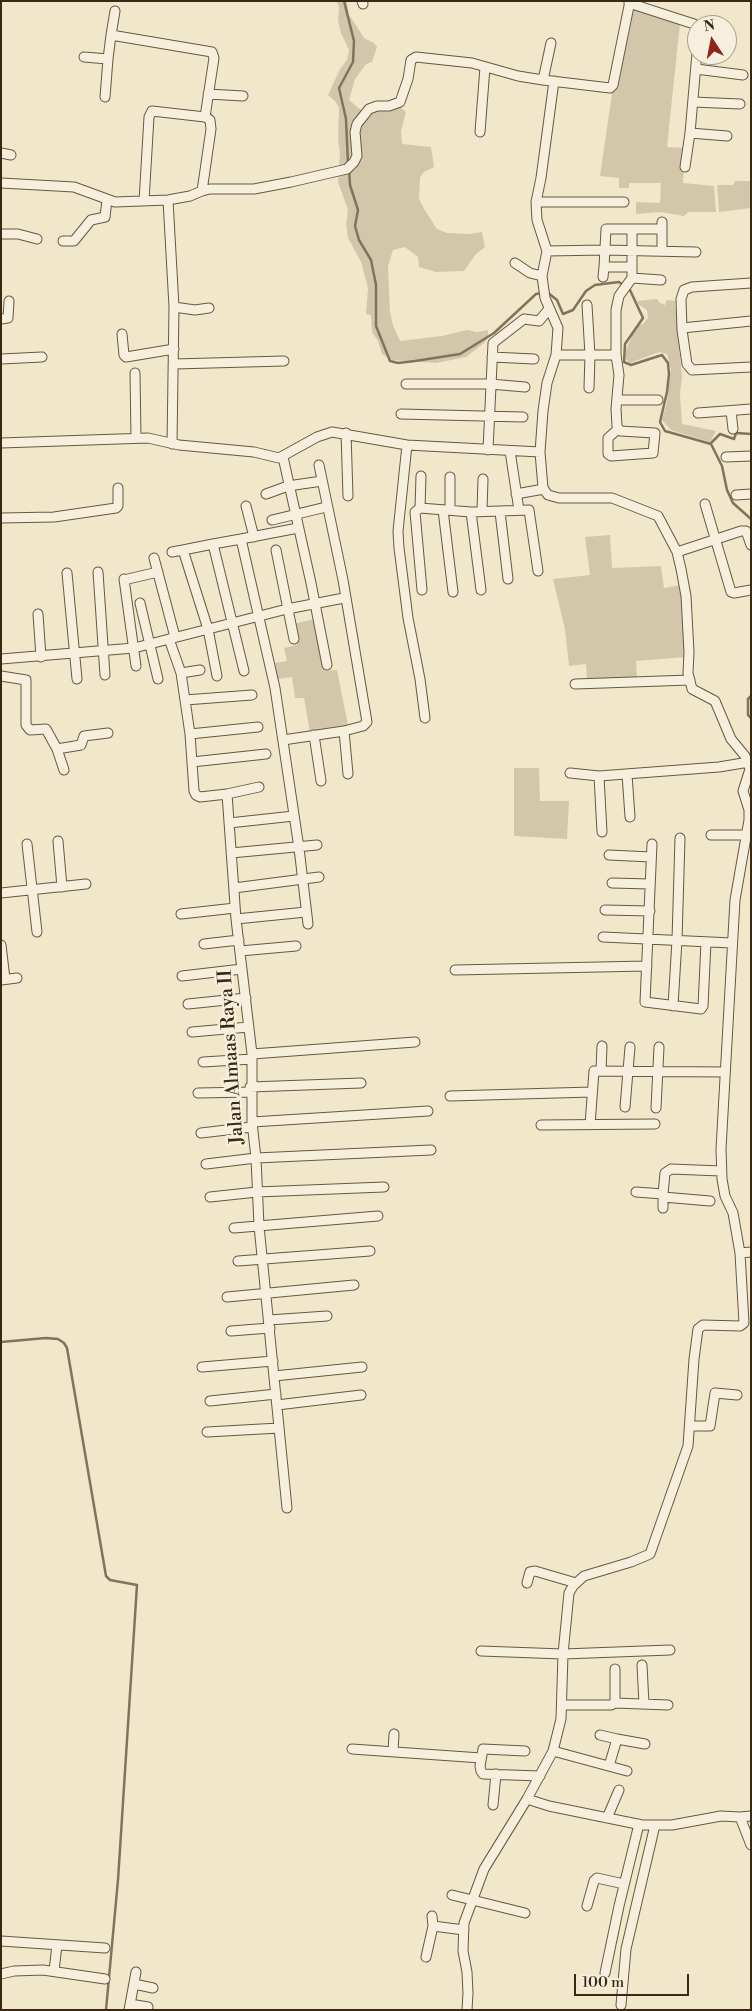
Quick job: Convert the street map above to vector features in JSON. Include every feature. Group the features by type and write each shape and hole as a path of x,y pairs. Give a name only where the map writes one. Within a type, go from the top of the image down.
{"street":[{"path":"1,183 74,187 107,200 168,200 190,196 210,189 254,189 346,168 354,162 357,156 354,132 357,124 369,109 400,102 413,58 472,63 554,82 610,88 613,85 629,2 687,22"},
{"path":"105,97 114,11"},
{"path":"111,35 212,52 214,58 205,117"},
{"path":"543,80 551,43"},
{"path":"84,57 108,59"},
{"path":"685,167 696,65"},
{"path":"480,132 485,67"},
{"path":"696,69 743,75"},
{"path":"467,2010 467,1972 463,1951 464,1930 472,1900 484,1869 540,1776 553,1750 559,1727 569,1593 576,1583 592,1572 631,1562 650,1554 686,1458 698,1329 703,1325 743,1325 740,1253 733,1213 725,1196 721,1171 721,1149 735,900 747,860 747,835 750,820 749,810 742,791 749,774 748,762 731,739 715,702 692,688 686,596 677,552 660,518 656,514 612,498 559,498 548,495 544,489 540,452 547,383 556,355 558,328 544,294 542,276 547,251 537,220 536,202 554,82"},
{"path":"208,94 244,96"},
{"path":"693,102 740,104"},
{"path":"144,201 150,112 152,111 205,117 210,120 211,129 202,191"},
{"path":"690,133 727,136"},
{"path":"1,153 11,154"},
{"path":"63,242 74,241 91,220 105,217 107,200"},
{"path":"168,200 174,308 172,444"},
{"path":"536,202 624,202"},
{"path":"603,277 606,226 632,229 662,226 662,252"},
{"path":"618,430 616,418 619,375 616,355 616,310 622,292 630,280 632,229"},
{"path":"1,234 18,234 37,240"},
{"path":"547,251 696,252"},
{"path":"515,262 530,273 542,276"},
{"path":"604,267 631,267"},
{"path":"630,280 661,280"},
{"path":"751,283 692,288 684,290 681,299 682,328 687,364 692,370 751,367"},
{"path":"1,319 8,318 8,301"},
{"path":"587,305 590,355 589,388"},
{"path":"174,308 194,310 209,308"},
{"path":"488,450 493,343 524,319 539,321 549,309"},
{"path":"682,328 751,321"},
{"path":"122,334 126,357 174,349"},
{"path":"556,355 616,355"},
{"path":"1,359 42,357"},
{"path":"492,357 534,358"},
{"path":"174,364 284,361"},
{"path":"135,373 136,438"},
{"path":"406,384 490,384 526,387"},
{"path":"617,400 658,400"},
{"path":"698,413 751,409"},
{"path":"731,411 733,428"},
{"path":"401,414 524,417"},
{"path":"618,430 655,433 654,453 611,456 608,454 608,438 610,434 618,430"},
{"path":"1,443 136,438 283,457 326,433 346,433 407,445 540,452"},
{"path":"346,433 348,496"},
{"path":"407,445 398,531 399,548 408,618 420,679 425,718"},
{"path":"510,451 519,510"},
{"path":"726,458 751,456"},
{"path":"283,457 327,665"},
{"path":"283,740 344,731 363,726 366,722 344,598 343,580 326,507 319,465"},
{"path":"420,508 421,476"},
{"path":"450,477 446,510 453,592"},
{"path":"482,511 483,479"},
{"path":"266,494 288,486 322,481"},
{"path":"1,518 54,517 116,508 118,506 118,488"},
{"path":"516,494 544,489"},
{"path":"736,495 751,494"},
{"path":"705,504 717,539 731,592 751,590"},
{"path":"246,506 254,537"},
{"path":"272,520 326,507"},
{"path":"422,590 415,512 420,508 471,512 519,510 530,512 538,571"},
{"path":"471,512 481,590"},
{"path":"500,512 508,579"},
{"path":"172,552 298,528"},
{"path":"677,552 746,531 751,545"},
{"path":"241,539 275,688 299,848 308,924"},
{"path":"213,544 244,671"},
{"path":"183,550 208,629 218,676"},
{"path":"276,550 294,640"},
{"path":"154,558 181,673 196,795 200,797 227,794 259,787"},
{"path":"98,572 105,675"},
{"path":"136,666 126,579 158,572"},
{"path":"67,573 77,679"},
{"path":"1,659 134,648 232,622 344,598"},
{"path":"140,603 158,679"},
{"path":"38,614 41,657"},
{"path":"181,673 200,670"},
{"path":"1,676 26,680 26,726 30,730 46,729 57,749 64,770"},
{"path":"574,684 690,680"},
{"path":"185,700 252,695"},
{"path":"190,734 258,727"},
{"path":"344,731 348,774"},
{"path":"57,749 81,745 84,736 108,733"},
{"path":"314,735 321,781"},
{"path":"192,762 266,754"},
{"path":"570,773 598,776 719,767 748,762"},
{"path":"627,774 630,817"},
{"path":"598,776 602,832"},
{"name":"Jalan Almaas Raya II","path":"227,794 236,919 252,1056 252,1124 256,1158 259,1226 287,1508"},
{"path":"229,823 294,816"},
{"path":"711,835 747,835"},
{"path":"673,1006 680,838"},
{"path":"58,841 62,887"},
{"path":"27,844 37,932"},
{"path":"652,844 645,1002 696,1010 701,1009 703,1006 706,942"},
{"path":"231,853 317,845"},
{"path":"609,855 651,857"},
{"path":"234,888 319,877"},
{"path":"612,883 650,884"},
{"path":"1,893 86,884"},
{"path":"181,914 235,908"},
{"path":"606,910 650,911"},
{"path":"236,919 306,912"},
{"path":"603,937 732,943"},
{"path":"204,944 239,940"},
{"path":"1,945 3,979 17,978"},
{"path":"240,951 296,946"},
{"path":"455,970 647,966"},
{"path":"182,976 242,970"},
{"path":"188,1004 246,998"},
{"path":"192,1032 249,1027"},
{"path":"203,1062 415,1042"},
{"path":"601,1071 602,1046"},
{"path":"625,1107 630,1047"},
{"path":"656,1108 659,1047"},
{"path":"590,1125 594,1071 725,1072"},
{"path":"198,1093 361,1083"},
{"path":"450,1096 592,1092"},
{"path":"201,1133 252,1124 428,1111"},
{"path":"540,1125 655,1124"},
{"path":"206,1164 256,1158 431,1150"},
{"path":"663,1208 665,1173 668,1170 721,1171"},
{"path":"210,1197 257,1192 384,1186"},
{"path":"636,1192 710,1201"},
{"path":"234,1228 378,1216"},
{"path":"238,1261 370,1251"},
{"path":"740,1253 751,1252"},
{"path":"227,1296 354,1285"},
{"path":"230,1331 327,1316"},
{"path":"202,1366 273,1361"},
{"path":"274,1376 362,1367"},
{"path":"690,1426 710,1426 715,1393 737,1395"},
{"path":"210,1401 276,1394"},
{"path":"277,1405 361,1395"},
{"path":"207,1432 279,1428"},
{"path":"527,1583 530,1572 535,1571 576,1583"},
{"path":"482,1650 563,1654 670,1650"},
{"path":"642,1665 644,1704"},
{"path":"615,1703 616,1669"},
{"path":"562,1705 611,1705 615,1703 668,1705"},
{"path":"393,1752 394,1734"},
{"path":"600,1735 645,1744"},
{"path":"609,1766 617,1739"},
{"path":"352,1749 481,1758"},
{"path":"525,1751 483,1749 480,1766 483,1774 540,1776"},
{"path":"553,1750 627,1771"},
{"path":"493,1806 496,1774"},
{"path":"608,1818 619,1790"},
{"path":"527,1799 549,1806 639,1824 655,1825 691,1822 721,1816 740,1818 751,1816"},
{"path":"740,1818 751,1845"},
{"path":"605,1972 639,1824"},
{"path":"621,2005 626,1949 655,1825"},
{"path":"587,1906 594,1881 598,1878 624,1884"},
{"path":"452,1895 526,1914"},
{"path":"426,1957 432,1916"},
{"path":"432,1926 464,1930"},
{"path":"1,1942 106,1948"},
{"path":"54,1971 57,1946"},
{"path":"1,1974 23,1970 54,1971 105,1979"},
{"path":"136,1972 130,2007 148,2007"},
{"path":"134,1984 152,1988"}],"shaded area":[{"path":"336,1 347,1 349,15 364,38 374,43 377,47 372,62 366,64 355,79 349,100 362,111 382,101 393,101 406,112 401,131 402,144 431,147 434,167 424,172 420,177 419,199 426,212 437,229 447,233 469,234 482,232 485,247 476,254 464,271 436,272 419,267 418,257 405,247 393,250 388,266 390,312 400,341 442,336 467,330 477,332 488,330 488,338 484,343 466,357 436,363 392,360 382,354 378,341 372,332 371,315 366,314 368,288 361,262 348,238 346,224 348,210 338,182 340,153 338,140 339,108 328,95 340,69 347,60 349,50 341,33 338,20 339,6"},
{"path":"630,7 680,23 667,147 685,148 683,183 714,186 716,212 688,212 684,216 660,212 636,214 636,202 660,203 661,183 629,183 629,188 619,188 619,178 600,176 612,94"},
{"path":"735,181 751,181 751,208 719,212 717,185 733,185"},
{"path":"657,299 665,305 667,300 675,301 682,377 680,394 682,424 716,431 710,442 671,430 662,420 667,402 671,369 667,354 659,352 630,363 625,358 626,350 636,326 643,324 648,318 647,310 638,304 638,301"},
{"path":"610,535 612,568 661,566 664,588 680,585 686,657 636,661 637,678 587,681 586,664 569,666 565,629 553,579 590,575 585,537"},
{"path":"314,619 325,671 337,670 348,725 310,733 304,698 295,698 292,677 278,679 275,663 287,661 284,648 297,645 293,624"},
{"path":"514,768 539,768 540,801 569,801 567,839 514,836"}],"waterway":[{"path":"344,1 354,41 353,62 339,88 346,119 348,164"},
{"path":"349,169 350,185 358,210 355,226 359,240 371,260 376,285 376,326 390,361 398,363 460,354 494,333 536,294 542,293"},
{"path":"547,292 557,300 563,314 573,310 586,291 595,285 619,282 630,290 643,318 625,344 624,362 631,365 662,355 668,363 669,374 660,422 665,431 711,444 722,466 727,490 733,503 751,519"},
{"path":"711,443 720,434 734,439 736,433 751,434"},
{"path":"751,696 748,699 748,715 751,718"},
{"path":"1,1342 46,1338 58,1339 67,1348 106,1576 110,1580 137,1585 118,1880 106,2010"}]}
